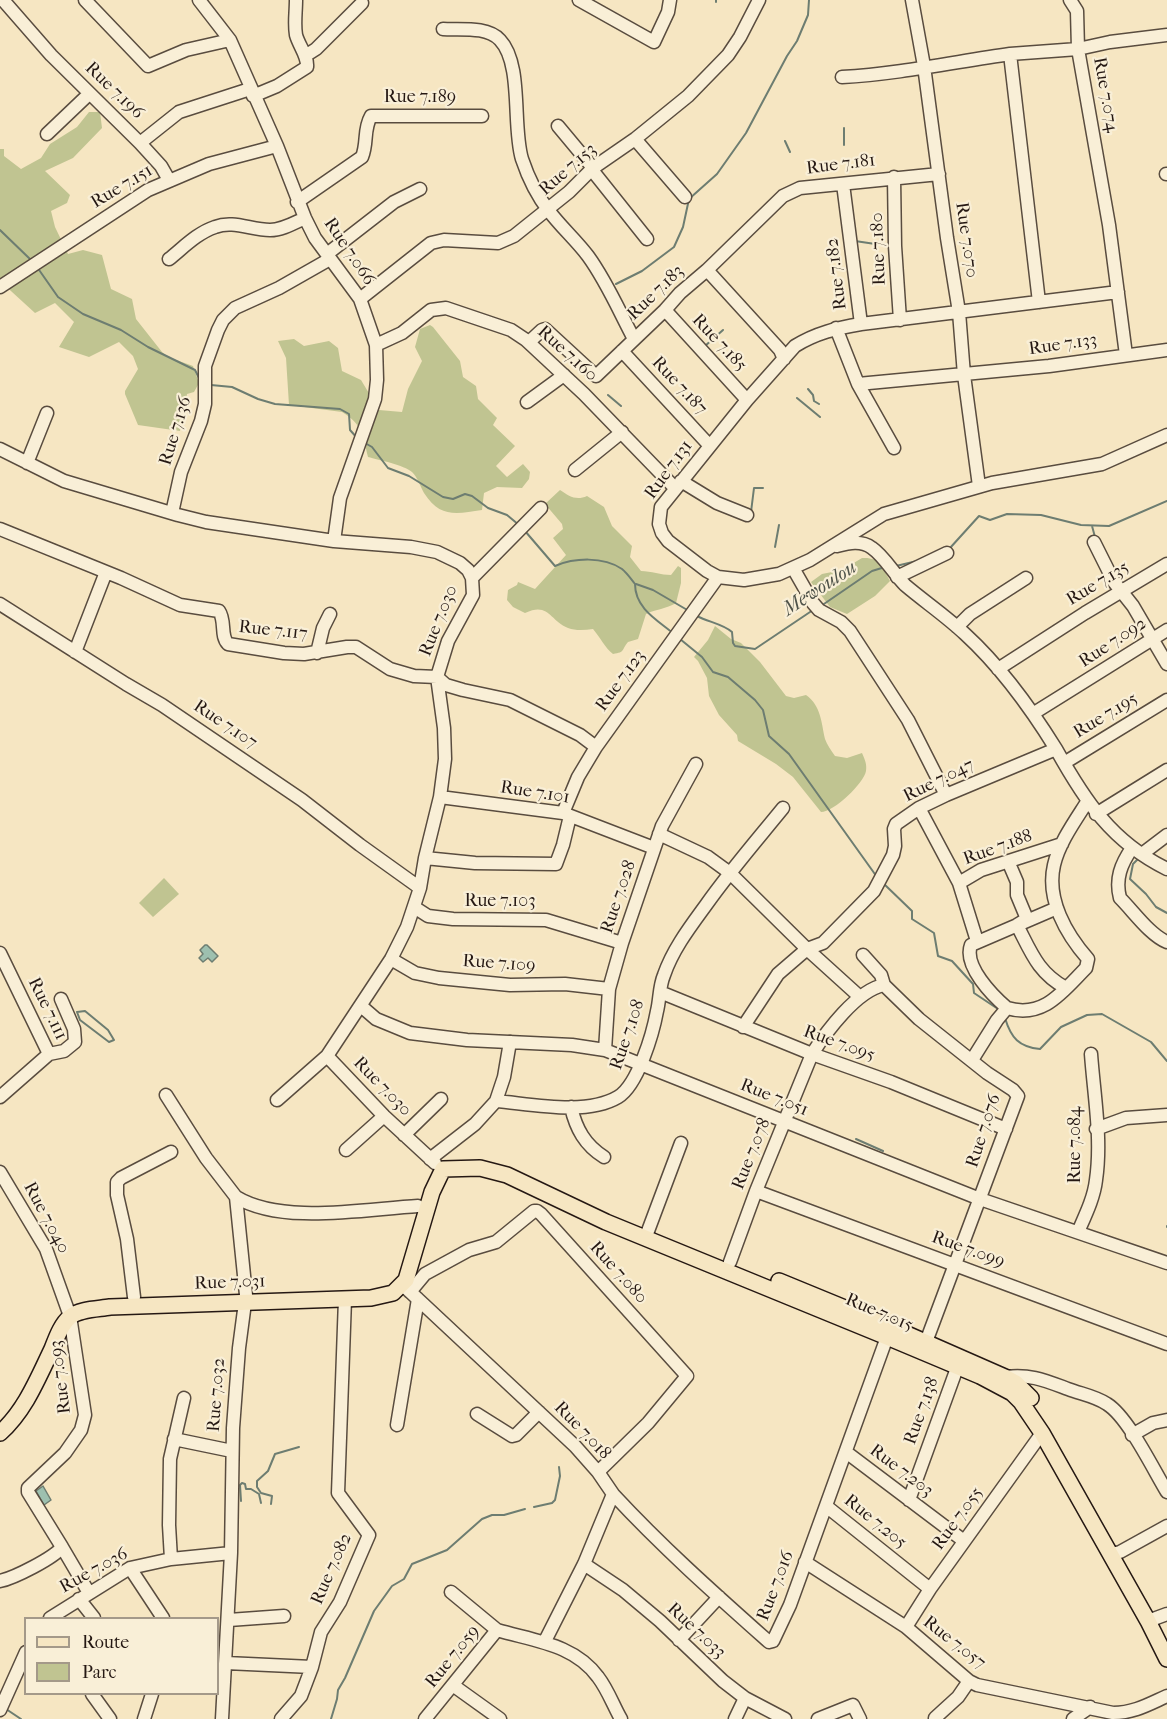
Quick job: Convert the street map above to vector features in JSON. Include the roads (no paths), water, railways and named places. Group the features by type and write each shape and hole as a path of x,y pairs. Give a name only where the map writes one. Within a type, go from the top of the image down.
{"main road":[{"name":"Rue 7.015","path":"436,1164 470,1161 505,1166 536,1178 609,1215 926,1342 1005,1377 1027,1393 1042,1415 1116,1553"},
{"name":"Rue 7.031","path":"69,1313 110,1307 367,1293 388,1287 396,1281 403,1267 418,1206 436,1164"},
{"name":"Rue 7.015","path":"436,1164 480,1168 507,1175 606,1222 1002,1386 1021,1402 1042,1433 1157,1618 1167,1638"},
{"path":"410,1292 436,1164"},
{"name":"Rue 7.031","path":"69,1313 91,1302 134,1297 345,1299 410,1292"},
{"path":"0,1424 16,1404 55,1324 69,1313"},
{"path":"0,1433 17,1415 43,1369 69,1313"},
{"name":"Rue 7.015","path":"1157,1618 1167,1659"}],"street":[{"name":"Rue 7.196","path":"3,0 51,55 140,143 179,112 252,92 301,72 307,67 305,56"},
{"path":"85,0 148,66 186,50 230,40"},
{"name":"Rue 7.066","path":"199,0 230,40 276,146 297,202 328,257 360,299 376,345 377,380 372,411 340,498 334,541"},
{"path":"296,0 296,36 305,56 316,49 362,3"},
{"path":"579,0 654,42 668,12 670,0"},
{"name":"Rue 7.153","path":"360,299 431,243 444,240 498,243 514,236 548,210 593,169 635,139 688,96 728,55 759,0"},
{"name":"Rue 7.070","path":"912,0 924,66 959,312 964,375 979,486"},
{"path":"1070,0 1077,11 1078,49 1110,42 1167,35"},
{"path":"443,29 489,32 501,40 508,54 514,79 519,149 528,175 548,210 588,256 618,303 621,315 634,339"},
{"name":"Rue 7.074","path":"842,77 880,75 924,66 1010,54 1078,49 1107,214 1126,355"},
{"path":"1010,54 1039,302"},
{"path":"47,134 89,93"},
{"name":"Rue 7.189","path":"297,202 362,157 366,125 371,116 482,117"},
{"path":"558,126 647,239"},
{"path":"635,139 685,197"},
{"path":"140,143 161,166 169,180"},
{"name":"Rue 7.151","path":"0,287 148,190 236,156 276,146"},
{"name":"Rue 7.181","path":"707,270 783,196 800,188 939,174"},
{"name":"Rue 7.180","path":"894,177 900,320"},
{"name":"Rue 7.182","path":"843,184 861,324"},
{"name":"Rue 7.136","path":"172,513 181,472 203,412 206,393 205,366 225,317 235,308 279,288 328,257 394,202 420,189"},
{"path":"169,259 197,236 215,227 230,224 272,230 284,228 305,218"},
{"name":"Rue 7.183","path":"529,342 545,329 593,375 597,375 680,293 707,270 780,350 784,359"},
{"name":"Rue 7.131","path":"1118,292 861,324 836,328 809,337 795,346 747,400 661,507 659,524 662,533 668,541 718,577 744,580 779,574 833,546 884,514 979,486 1102,464 1167,435"},
{"name":"Rue 7.160","path":"376,345 395,338 431,310 438,308 446,308 511,330 529,342 678,485 747,514"},
{"name":"Rue 7.185","path":"665,310 747,400"},
{"path":"836,328 858,384 894,448"},
{"name":"Rue 7.133","path":"858,384 1049,366 1167,350"},
{"name":"Rue 7.187","path":"622,351 709,445"},
{"path":"527,402 564,375"},
{"path":"27,463 47,413"},
{"path":"575,470 622,432"},
{"name":"Rue 7.030","path":"0,450 64,481 206,522 334,541 411,547 437,552 460,563 468,570 472,578 473,595 448,641 437,677 444,728 445,759 440,797 420,888 407,927 392,959 327,1056 384,1116 436,1164"},
{"path":"472,578 541,508"},
{"name":"Rue 7.117","path":"0,529 180,605 219,612 222,616 224,640 228,644 284,653 317,653 356,647 390,669 414,676 437,677 446,685 510,700 580,735 596,747"},
{"path":"1094,542 1114,582 1122,590 1167,664"},
{"path":"833,546 861,543 871,547 897,577 957,627 998,669 1034,713 1096,814 1112,831 1137,851 1167,869"},
{"path":"897,577 947,552"},
{"name":"Rue 7.135","path":"998,669 1167,564"},
{"path":"793,568 819,610 841,622 850,631 908,720 946,795"},
{"path":"75,652 106,572"},
{"name":"Rue 7.123","path":"425,858 475,863 556,864 578,777 596,747 718,577"},
{"path":"957,627 970,614 1026,578"},
{"name":"Rue 7.107","path":"0,604 162,705 302,800 420,888"},
{"path":"317,653 323,628 330,614"},
{"name":"Rue 7.092","path":"1034,713 1167,630"},
{"name":"Rue 7.195","path":"1064,763 1167,700"},
{"name":"Rue 7.047","path":"743,1027 778,974 807,949 824,943 874,891 893,855 896,824 919,808 946,795 1056,748"},
{"name":"Rue 7.028","path":"605,1050 609,989 622,943 659,834 696,765"},
{"path":"1096,814 1167,770"},
{"name":"Rue 7.101","path":"440,797 567,814 654,848"},
{"path":"1057,908 977,941 969,949 984,986 1007,1008 1014,1011 1046,1006 1086,968 1088,959 1070,937 1057,908 1053,871 1062,844 1087,802"},
{"name":"Rue 7.108","path":"496,1101 571,1107 588,1106 620,1096 633,1080 640,1064 657,1014 667,965 680,942 730,873 783,808"},
{"name":"Rue 7.188","path":"919,808 959,883 981,870 1062,844"},
{"path":"659,834 708,857 730,873 807,949 860,997"},
{"path":"1167,835 1124,860 1118,878 1120,898 1155,936 1167,942"},
{"path":"1008,861 1017,882 1017,895 1027,919 1017,925"},
{"path":"959,883 977,941"},
{"name":"Rue 7.103","path":"414,907 428,916 453,920 546,920 622,943"},
{"path":"1017,925 1043,972 1066,988"},
{"name":"Rue 7.111","path":"0,953 49,1054 0,1097"},
{"name":"Rue 7.076","path":"863,956 881,975 884,986 919,1019 987,1073 1016,1092 1017,1100 926,1342"},
{"name":"Rue 7.109","path":"392,959 416,973 439,978 510,985 565,984 609,989"},
{"name":"Rue 7.078","path":"730,1262 756,1191 812,1054 821,1040 860,997 876,987 884,986"},
{"name":"Rue 7.095","path":"660,992 686,1001 743,1027 891,1082 1006,1129"},
{"path":"49,1054 64,1051 75,1042 74,1029 61,999"},
{"name":"Rue 7.051","path":"361,1006 376,1019 410,1033 445,1038 572,1045 605,1050 980,1199 1167,1263"},
{"path":"972,1060 1007,1008"},
{"path":"436,1164 496,1101 504,1077 510,1042"},
{"name":"Rue 7.084","path":"1078,1232 1090,1206 1096,1181 1096,1129 1091,1054"},
{"path":"276,1100 327,1056"},
{"path":"166,1095 206,1158 236,1197 257,1207 298,1213 418,1206"},
{"path":"404,1135 441,1098"},
{"path":"571,1107 580,1135 593,1150 604,1157"},
{"path":"1096,1129 1126,1118 1167,1115"},
{"path":"346,1150 384,1116"},
{"path":"648,1231 681,1143"},
{"path":"134,1297 117,1182 171,1152"},
{"name":"Rue 7.040","path":"0,1172 42,1241 69,1313"},
{"name":"Rue 7.099","path":"756,1191 1167,1344"},
{"name":"Rue 7.032","path":"222,1719 224,1658 229,1620 232,1451 238,1348 245,1299 236,1197"},
{"name":"Rue 7.080","path":"410,1292 426,1274 437,1267 469,1250 496,1242 534,1211 541,1214 687,1376 648,1423 598,1472"},
{"path":"397,1425 410,1292"},
{"name":"Rue 7.018","path":"410,1292 575,1446 598,1472 613,1494"},
{"name":"Rue 7.082","path":"312,1667 321,1632 340,1602 369,1535 338,1493 345,1299"},
{"name":"Rue 7.093","path":"62,1547 28,1492 28,1488 65,1453 84,1423 85,1415 69,1313"},
{"name":"Rue 7.016","path":"613,1494 649,1533 718,1597 769,1642 772,1642 790,1605 887,1337"},
{"name":"Rue 7.138","path":"909,1500 957,1368"},
{"path":"1005,1377 1032,1376 1095,1398 1113,1409 1132,1434 1167,1492"},
{"path":"171,1559 170,1459 184,1398"},
{"path":"477,1414 512,1436 516,1435 539,1412"},
{"path":"1132,1434 1153,1423 1167,1420"},
{"name":"Rue 7.055","path":"906,1628 930,1589 1042,1433"},
{"path":"174,1439 232,1451"},
{"name":"Rue 7.203","path":"846,1452 964,1541"},
{"path":"545,1641 584,1564 613,1494"},
{"name":"Rue 7.205","path":"826,1506 930,1589"},
{"path":"1116,1553 1167,1526"},
{"path":"0,1581 46,1561 62,1547 94,1617"},
{"name":"Rue 7.036","path":"52,1617 130,1568 171,1559 231,1553"},
{"name":"Rue 7.057","path":"805,1562 906,1628 969,1681 1001,1691 1113,1713 1124,1713 1141,1708 1167,1696"},
{"name":"Rue 7.033","path":"584,1564 629,1595 660,1621 703,1664 745,1698 785,1719"},
{"path":"130,1568 162,1617"},
{"path":"451,1592 497,1630"},
{"path":"679,1641 718,1597"},
{"path":"229,1620 284,1616"},
{"name":"Rue 7.059","path":"425,1719 497,1630 545,1641 573,1654 593,1670 600,1679 618,1718"},
{"path":"2,1707 24,1657"},
{"path":"224,1658 312,1667 301,1696 281,1719"},
{"path":"935,1718 958,1697 969,1681"},
{"path":"454,1686 500,1719"},
{"path":"93,1695 110,1719"},
{"path":"144,1719 152,1695"},
{"path":"735,1719 745,1698"},
{"path":"818,1719 853,1705 860,1719"},
{"path":"1073,1719 1090,1707"}],"waterway":[{"path":"616,284 642,271 674,247 683,227 689,199 717,174 746,133 797,41 808,15 809,0"},
{"path":"844,128 844,145"},
{"path":"785,141 790,152"},
{"path":"0,230 31,260"},
{"path":"855,241 882,245"},
{"path":"37,267 58,297 83,314 121,330 148,347 195,370 200,380"},
{"path":"705,346 723,330"},
{"path":"211,385 232,387 275,404 340,409 349,414 350,430 358,439"},
{"path":"808,389 814,401 819,404"},
{"path":"608,395 621,406"},
{"path":"797,398 820,417"},
{"path":"365,443 372,447 388,468 409,476 443,497 453,499 465,494 472,496 488,508 507,515 519,525"},
{"path":"751,512 754,488 763,488"},
{"name":"Mewoulou","path":"950,548 979,516 990,520 1007,514 1041,515 1081,525 1109,526 1167,501"},
{"path":"775,547 779,525"},
{"path":"1092,526 1095,537"},
{"path":"525,531 555,566 571,561 597,560 622,569 635,584 643,607 673,633"},
{"name":"Mewoulou","path":"896,566 917,561"},
{"name":"Mewoulou","path":"821,606 872,571 885,567"},
{"name":"Mewoulou","path":"636,584 653,590 689,611"},
{"name":"Mewoulou","path":"697,616 732,632 735,646 755,649 813,610"},
{"path":"680,639 702,657 713,672 728,677 755,700 763,710 769,736 789,754 877,877"},
{"path":"1139,858 1133,864 1130,879 1156,907 1167,913"},
{"path":"883,883 912,911 912,919 934,933 938,956 952,961 973,984 974,993 1001,1011"},
{"path":"85,1011 108,1030 114,1040 109,1042 80,1020 77,1012 85,1011"},
{"path":"1005,1018 1013,1036 1021,1044 1040,1049 1061,1027 1087,1015 1102,1014 1151,1042 1167,1061"},
{"path":"856,1139 883,1151"},
{"path":"271,1504 272,1496 261,1493 257,1487 257,1481 268,1471 275,1454 299,1447"},
{"path":"534,1507 552,1503 555,1500 560,1476 559,1467"},
{"path":"241,1501 240,1485 242,1483 245,1484 246,1489 259,1494 261,1503"},
{"path":"331,1719 338,1690 374,1611 392,1586 404,1579 412,1564 447,1550 482,1519 525,1509"},
{"path":"6,1709 21,1719"}]}
